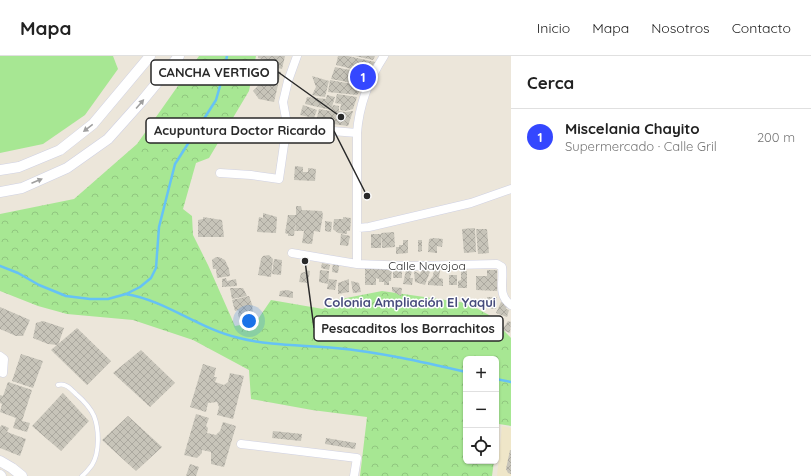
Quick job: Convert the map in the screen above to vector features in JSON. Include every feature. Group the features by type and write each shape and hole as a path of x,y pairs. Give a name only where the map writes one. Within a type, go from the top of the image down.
{"street":[{"path":"0,170 19,167 60,150 93,124 150,56"},
{"path":"0,192 22,188 67,168 108,139 179,56"},
{"path":"220,173 279,179 287,124 283,102 288,81 297,56"},
{"path":"357,264 358,116 361,104 384,56"},
{"path":"287,124 320,130 357,133"},
{"path":"358,228 369,227 471,203 511,189"},
{"name":"Calle Navojoa","path":"292,253 357,264 411,266 497,264 502,267 501,289 505,301 511,305"},
{"path":"0,356 4,359 3,373 0,372"},
{"path":"241,444 357,458 354,476"},
{"path":"0,461 22,476"}],"lane":[{"path":"58,385 62,384 69,388 85,402 94,416 98,434 96,450 93,463 82,476"}],"shaded area":[{"path":"502,426 511,428 511,476 497,476"}],"green space":[{"path":"0,56 113,56 118,69 85,115 43,144 0,153"},
{"path":"199,56 256,56 249,91 209,158 196,163 183,209 192,216 193,235 235,326 256,322 271,300 323,309 336,300 382,291 467,303 489,315 511,338 511,426 499,424 499,356 463,356 463,464 494,464 492,476 360,476 367,417 312,410 251,399 249,370 193,340 133,320 67,314 38,306 0,291 0,214 74,199 137,144"}],"building":[{"path":"258,56 285,56 282,69 264,65 265,60 258,58"},
{"path":"338,56 348,56 375,62 369,73 336,65"},
{"path":"355,56 375,56 373,60"},
{"path":"263,67 281,72 274,102 259,99 253,91 263,81 260,77"},
{"path":"335,67 369,74 363,85 331,79"},
{"path":"312,76 329,81 325,97 312,95 316,87"},
{"path":"330,80 363,86 357,95 328,92"},
{"path":"337,94 357,97 353,109 346,111 340,110 341,104 335,103"},
{"path":"327,95 335,97 331,110 305,104 307,97 326,99"},
{"path":"303,105 317,110 314,118 300,115"},
{"path":"333,105 339,106 339,111 353,111 348,126 333,124 334,122 329,121 328,125 316,122 319,109 331,111"},
{"path":"295,166 303,167 303,172 308,172 308,168 316,169 315,181 294,180"},
{"path":"296,206 301,206 302,210 322,211 323,215 320,232 314,231 312,244 302,243 304,231 295,231 296,217 294,236 288,236 288,234 285,233 288,215 296,215"},
{"path":"263,213 277,217 276,233 257,232 259,217 263,218"},
{"path":"203,217 222,220 224,237 198,237 198,220 203,219"},
{"path":"343,217 351,218 350,231 347,231 347,234 338,233 333,229 334,219 343,219"},
{"path":"325,221 332,222 331,232 325,231"},
{"path":"475,228 476,252 464,253 462,229"},
{"path":"476,229 487,229 489,253 478,254"},
{"path":"394,232 395,247 382,248 381,233"},
{"path":"341,234 350,236 348,246 340,245"},
{"path":"371,234 381,234 381,248 371,248"},
{"path":"429,239 443,239 442,247 437,246 437,253 428,252"},
{"path":"403,240 408,240 408,253 396,254 396,247 403,245"},
{"path":"418,240 422,240 422,251 418,252"},
{"path":"269,255 273,259 271,277 258,275 261,259 263,256"},
{"path":"216,257 225,260 230,276 217,278 216,269 213,269 212,260"},
{"path":"274,259 282,260 281,275 272,274"},
{"path":"322,263 330,265 329,270 321,268"},
{"path":"333,263 339,265 338,273 332,272"},
{"path":"365,267 392,267 391,281 389,281 389,285 384,285 384,282 379,282 379,279 376,278 376,285 365,285"},
{"path":"393,268 402,268 402,278 393,278"},
{"path":"422,268 431,269 425,285 415,282 414,271 420,274"},
{"path":"434,269 440,270 439,278 443,279 443,286 428,285 428,281 433,276"},
{"path":"306,270 310,271 308,283 299,282 301,273 305,272"},
{"path":"320,270 329,271 328,284 319,282"},
{"path":"406,270 412,271 410,278 413,278 412,285 403,284"},
{"path":"487,270 497,270 497,291 476,290 476,276 487,276"},
{"path":"461,271 467,271 467,288 458,288 458,281 461,280"},
{"path":"449,275 457,275 457,285 449,285"},
{"path":"226,278 227,281 236,279 237,286 222,287 222,279"},
{"path":"329,279 337,280 335,290 327,289"},
{"path":"349,279 349,292 338,294 338,283"},
{"path":"351,281 359,283 361,292 353,293"},
{"path":"392,287 402,288 401,296 392,291"},
{"path":"230,288 243,288 247,296 232,299"},
{"path":"288,290 293,292 293,298 279,296 280,291"},
{"path":"249,296 253,307 235,311 232,300"},
{"path":"487,297 497,297 496,309 487,308"},
{"path":"501,302 508,304 506,309 509,310 507,317 496,313"},
{"path":"0,307 30,320 23,336 16,336 0,329"},
{"path":"252,307 254,316 256,315 257,319 241,323 238,315 239,310"},
{"path":"43,321 64,328 58,345 48,344 33,338 36,323"},
{"path":"508,321 511,322 510,333 502,330"},
{"path":"77,328 111,361 87,385 51,350"},
{"path":"141,350 175,383 150,407 113,373"},
{"path":"21,354 43,361 33,388 12,381"},
{"path":"203,364 216,368 214,377 217,377 215,382 224,385 228,382 230,373 244,376 233,419 217,415 219,407 217,402 208,403 206,412 190,407"},
{"path":"8,382 32,390 22,421 30,423 27,432 13,428 16,418 0,412 2,404 0,403 0,395 3,396"},
{"path":"63,393 89,421 61,451 32,426"},
{"path":"196,414 209,418 206,426 208,428 207,433 216,435 220,431 223,422 236,426 224,467 211,464 211,452 202,450 202,453 197,458 184,455"},
{"path":"128,416 162,447 136,471 102,440"},
{"path":"2,425 9,428 7,432 26,439 20,456 0,448 0,427"},
{"path":"273,431 302,434 301,441 272,438"},
{"path":"326,438 356,443 355,449 325,444"},
{"path":"510,450 511,474 508,473 506,469"},
{"path":"190,464 199,467 196,476 186,476"}],"waterway":[{"path":"0,266 66,296 90,299 108,299 126,294 140,287 151,278 156,268 159,227 175,164 216,100 227,56"},
{"path":"126,294 155,303 224,334 251,341 368,352 463,371"},
{"path":"499,380 511,382"}],"place":[{"name":"Miscelania Chayito","path":"363,77"},
{"name":"CANCHA VERTIGO","path":"341,117"},
{"name":"Acupuntura Doctor Ricardo","path":"367,196"},
{"name":"Pesacaditos los Borrachitos","path":"305,261"}],"district":[{"name":"Colonia Ampliación El Yaqui","path":"410,302"}]}
